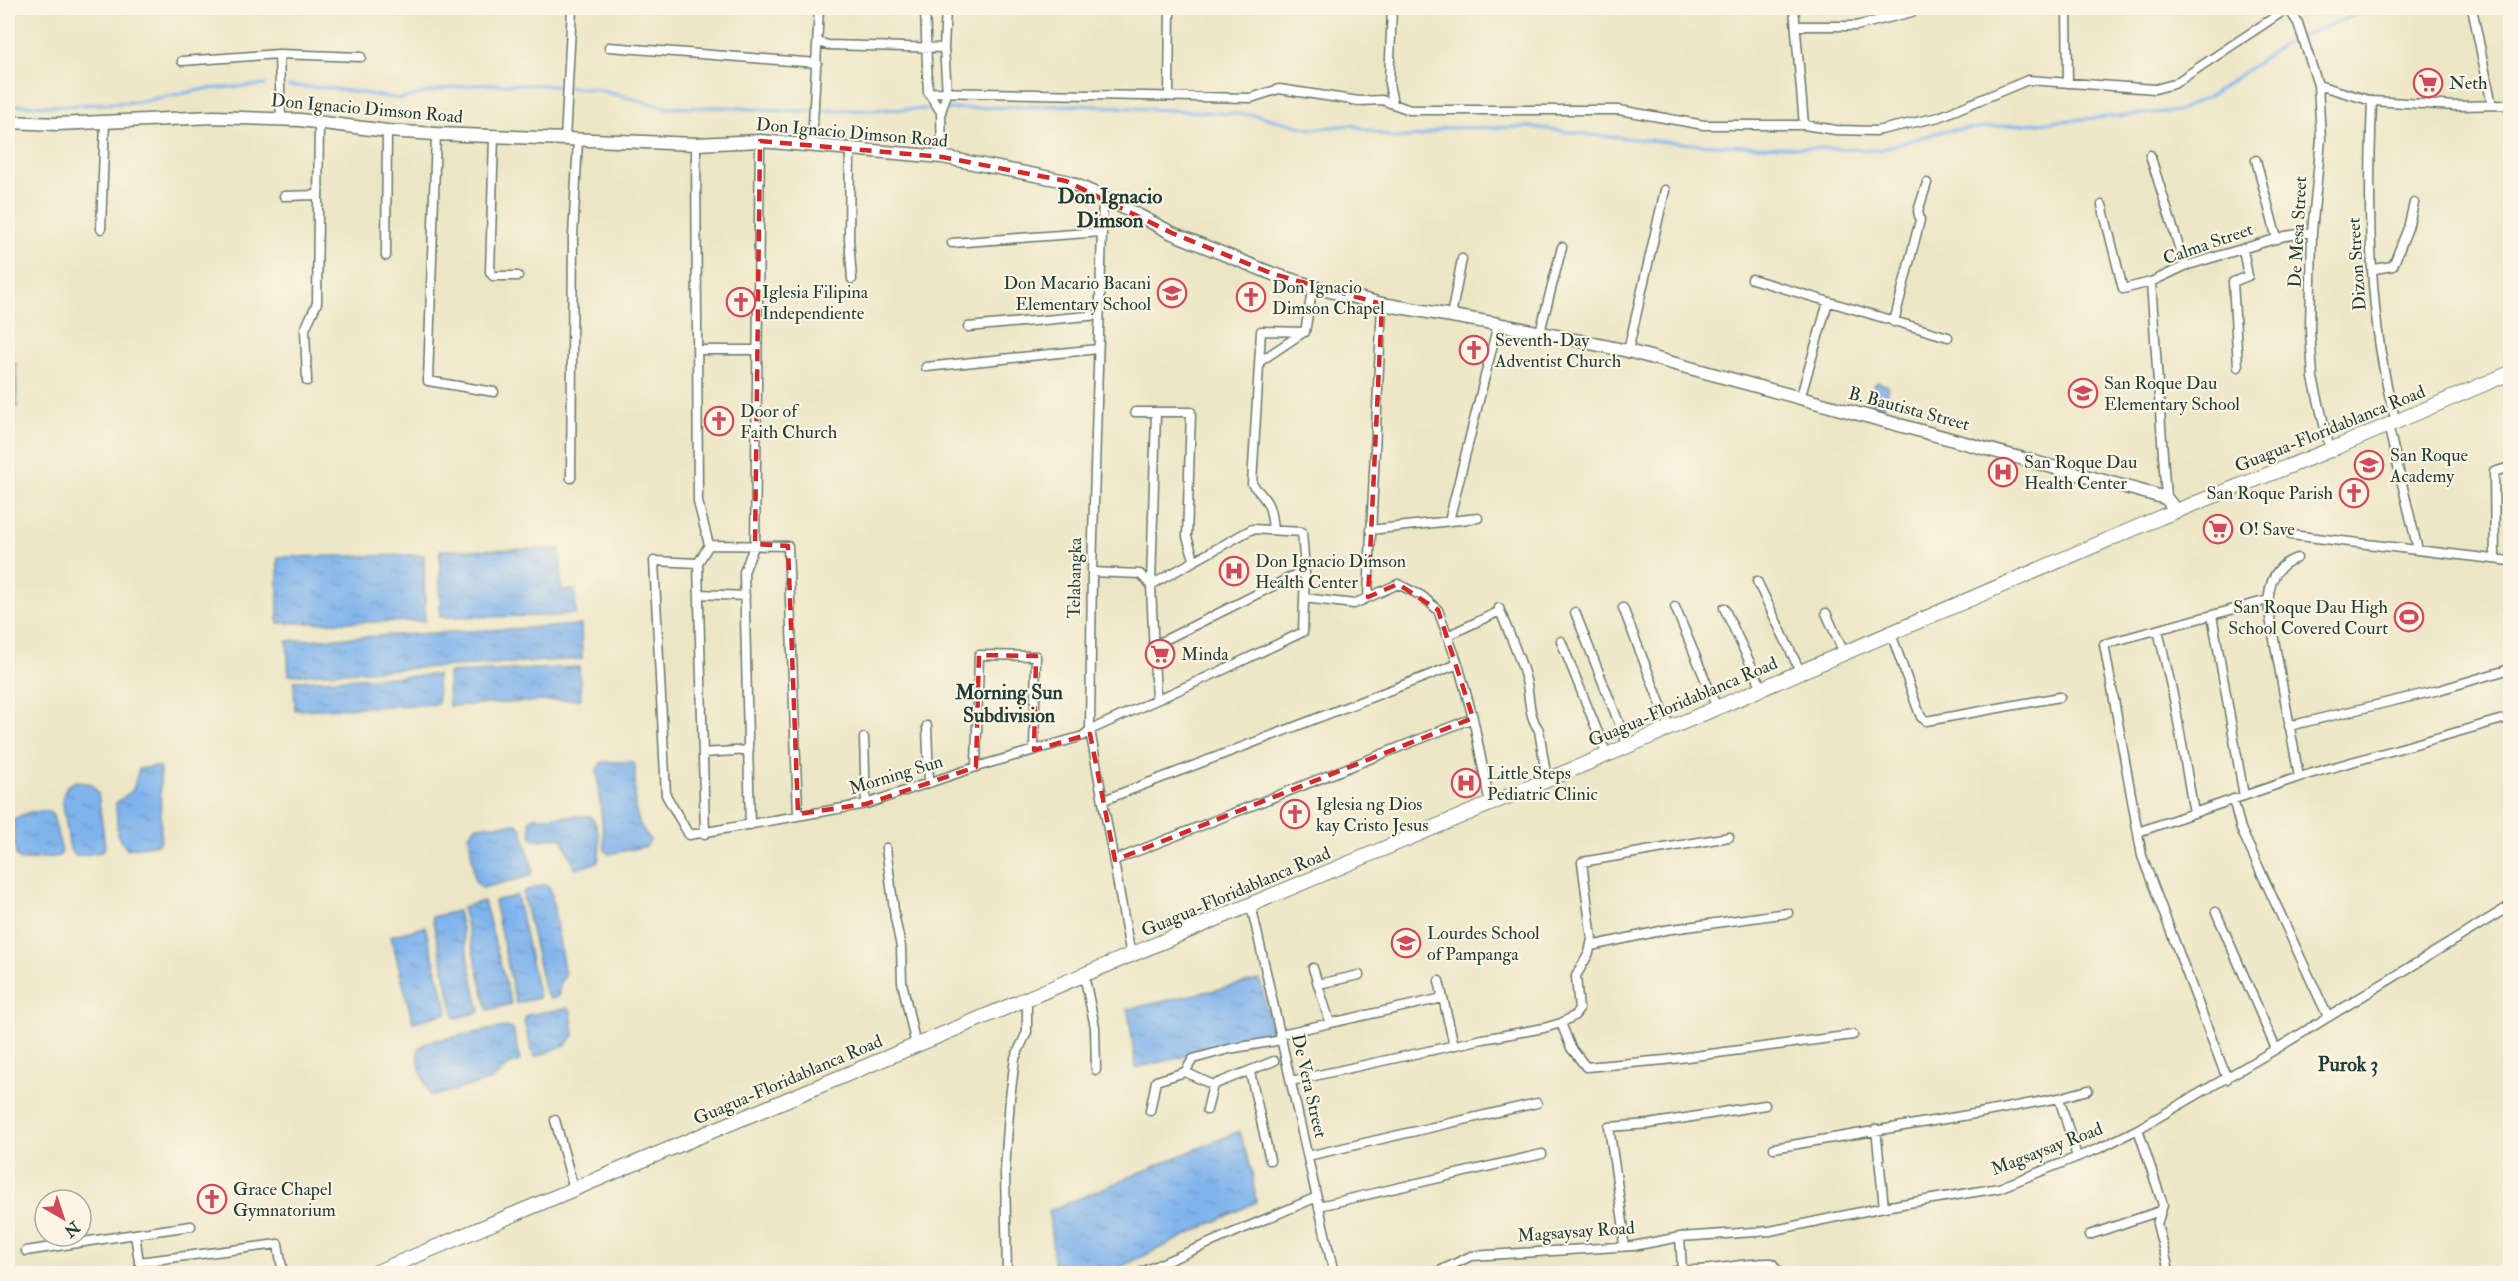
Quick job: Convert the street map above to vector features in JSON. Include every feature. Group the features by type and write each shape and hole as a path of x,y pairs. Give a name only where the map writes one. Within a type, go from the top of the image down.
{"main road":[{"name":"Guagua-Floridablanca Road","path":"372,1274 1628,746 2176,511 2330,450 2511,373"}],"street":[{"path":"571,478 573,237 571,140 566,98 572,8"},
{"path":"812,144 819,8"},
{"path":"925,8 928,92 941,112"},
{"path":"942,157 941,112 947,93 944,48 946,8"},
{"path":"1169,95 1170,8"},
{"path":"1392,8 1389,84 1393,102"},
{"path":"1794,8 1804,125"},
{"path":"1796,26 1856,26 1912,12 1915,8"},
{"path":"928,92 1251,98 1279,89 1359,101 1382,100 1393,102 1410,110 1619,110 1704,125 1804,125 1836,130 1876,131 1939,117 2028,80 2068,83 2067,8"},
{"path":"2472,8 2492,105"},
{"name":"De Mesa Street","path":"2068,83 2155,89 2174,84 2285,10 2295,18 2318,85 2321,139 2312,232 2310,330 2313,378 2330,450"},
{"path":"818,42 828,45 944,48"},
{"path":"609,47 817,63"},
{"path":"279,54 281,119"},
{"path":"182,61 279,54 361,57"},
{"path":"2318,85 2372,101 2456,106 2511,105"},
{"name":"Dizon Street","path":"2372,101 2369,197 2380,342 2392,423 2418,550"},
{"name":"Don Ignacio Dimson Road","path":"10,122 57,124 214,117 281,119 436,134 696,144 760,141 850,147 942,157 1066,181 1172,233 1273,274 1313,286 1382,304 1540,332 1628,351"},
{"path":"100,229 105,121"},
{"path":"8,144 10,122"},
{"path":"307,381 305,328 317,303 319,122"},
{"path":"386,256 387,131"},
{"path":"436,134 428,381 495,392"},
{"path":"494,137 490,272 493,276 518,276"},
{"path":"750,825 744,572 756,544 756,350 760,141"},
{"path":"696,144 698,502 709,545 698,563 705,834 689,835 666,795 654,561 698,563"},
{"path":"850,147 849,219 852,279"},
{"path":"2150,154 2185,266"},
{"path":"2256,160 2277,239"},
{"path":"1894,322 1920,220 1918,211 1927,183"},
{"path":"1628,351 1665,190"},
{"path":"284,196 318,195"},
{"name":"Telabangka","path":"1103,198 1092,572 1090,730 1131,956"},
{"path":"2374,269 2393,266 2408,228 2414,203"},
{"path":"2102,205 2123,289 2151,282"},
{"path":"952,243 1101,232"},
{"name":"Calma Street","path":"2166,498 2151,282 2185,266 2277,239 2312,232"},
{"path":"1540,332 1562,247"},
{"path":"2238,368 2233,282 2248,276 2243,249"},
{"path":"1451,316 1462,259"},
{"path":"1752,279 1948,337"},
{"path":"1259,362 1305,332 1313,286"},
{"path":"1800,399 1828,302"},
{"path":"1368,597 1382,304"},
{"path":"968,327 1099,315"},
{"path":"1449,521 1498,324"},
{"path":"1273,530 1268,500 1252,484 1261,332 1305,332"},
{"path":"926,367 1098,349"},
{"path":"697,350 756,350"},
{"name":"B. Bautista Street","path":"1628,351 2166,498"},
{"path":"1135,412 1191,412 1187,537 1194,559"},
{"path":"1156,412 1151,585 1156,700"},
{"path":"2495,559 2494,472 2511,467"},
{"path":"2166,498 2176,511"},
{"path":"1370,530 1478,518"},
{"path":"1151,585 1194,559 1252,529 1302,532 1305,570 1304,598 1354,604 1398,584 1406,586 1438,610 1458,664 1473,718 1490,804"},
{"path":"2291,535 2495,559 2510,564"},
{"path":"709,545 788,546 798,814"},
{"path":"2297,558 2281,564 2273,577 2268,600 2299,777"},
{"path":"1155,645 1305,570"},
{"path":"1092,572 1140,574 1151,585"},
{"path":"1757,580 1800,671"},
{"path":"699,594 745,596"},
{"name":"Morning Sun","path":"705,834 798,814 866,804 976,767 1083,736 1090,730 1303,632 1304,598"},
{"path":"2227,1079 2142,856 2104,644 2268,600"},
{"path":"1675,607 1716,708"},
{"path":"1623,608 1670,728"},
{"path":"1724,608 1762,688"},
{"path":"1447,636 1499,610 1527,684 1534,725 1539,730 1547,780"},
{"path":"1575,612 1628,746"},
{"path":"1826,613 1844,653"},
{"path":"2212,615 2244,796"},
{"path":"2158,630 2174,699 2194,813"},
{"path":"1891,633 1917,707 1926,722 2060,697"},
{"path":"1561,641 1606,755"},
{"path":"976,767 979,655 1036,656 1034,750"},
{"path":"1104,800 1458,664"},
{"path":"2289,726 2439,690 2511,669"},
{"path":"2138,832 2299,777 2511,717"},
{"path":"1115,860 1473,718"},
{"path":"927,726 929,783"},
{"path":"864,738 866,804"},
{"path":"703,753 749,750"},
{"path":"2233,799 2241,829 2328,1017"},
{"path":"1291,1081 1561,1023 1574,1016 1580,1010 1576,976 1584,965 1592,939 1582,862 1729,837"},
{"path":"886,848 901,947 902,982 916,1046"},
{"name":"De Vera Street","path":"1251,905 1281,1037 1279,1060 1291,1081 1334,1274"},
{"name":"Magsaysay Road","path":"1433,1274 1471,1256 1623,1246 1680,1237 1770,1231 1999,1188 2138,1130 2227,1079 2511,906"},
{"path":"2216,912 2276,1049"},
{"path":"1591,946 1665,930 1788,913"},
{"path":"1313,968 1330,1023"},
{"path":"1084,975 1095,1027 1096,1070"},
{"path":"1319,984 1359,975"},
{"path":"1438,981 1454,1045"},
{"path":"1150,1111 1156,1081 1185,1072 1193,1059 1330,1023 1443,998"},
{"path":"1007,1274 1005,1170 1010,1098 1015,1058 1027,1032 1027,999"},
{"path":"1561,1023 1571,1048 1586,1066 1665,1060 1853,1035"},
{"path":"1185,1072 1214,1086 1279,1060"},
{"path":"1250,1072 1270,1160"},
{"path":"1207,1110 1214,1086"},
{"path":"1774,1148 1980,1113 2088,1090"},
{"path":"2059,1098 2077,1157"},
{"path":"1308,1156 1537,1103"},
{"path":"1623,1246 1624,1229 1609,1127 1649,1124 1765,1105"},
{"path":"555,1120 574,1189"},
{"path":"1876,1129 1884,1208"},
{"path":"2138,1130 2163,1205 2157,1224 2170,1274"},
{"path":"1137,1274 1318,1202 1542,1154"},
{"path":"2089,1235 2160,1211"},
{"path":"26,1251 191,1226"},
{"path":"135,1234 139,1262 278,1244 283,1274"},
{"path":"1680,1237 1682,1270"},
{"path":"1660,1274 1752,1262 1772,1263 1780,1274"}],"highlighted area":[{"path":"760,141 942,157 1066,181 1172,233 1273,274 1382,304 1368,597 1398,584 1438,610 1473,718 1115,860 1090,734 1034,750 1036,656 979,655 976,767 866,804 798,814 788,546 755,544"}],"water":[{"path":"8,360 16,364 17,407 8,415"},
{"path":"1877,382 1888,386 1882,408 1868,401 1874,384"},
{"path":"560,549 561,590 575,590 576,614 440,617 440,550"},
{"path":"424,555 425,621 278,623 278,557"},
{"path":"581,625 582,659 289,675 287,641"},
{"path":"579,667 581,699 449,706 448,673"},
{"path":"437,675 438,704 295,710 294,681"},
{"path":"602,762 632,762 635,765 635,809 640,825 650,840 647,846 609,854 605,850 597,770"},
{"path":"160,767 161,841 158,844 127,849 118,837 116,803 133,790 139,769"},
{"path":"76,781 91,784 98,793 105,847 102,852 75,856 70,850 62,798 67,786"},
{"path":"48,811 53,816 62,852 59,856 21,861 16,855 13,819 30,812"},
{"path":"590,816 596,825 599,838 598,862 575,869 563,839 557,837 535,841 531,837 530,820 535,817"},
{"path":"516,824 522,829 533,870 530,876 482,888 475,881 469,835 476,826"},
{"path":"542,885 548,886 551,891 565,977 561,980 558,997 550,999 545,992 523,894 524,891"},
{"path":"517,896 539,998 516,1003 494,901"},
{"path":"484,901 511,1004 488,1010 462,907"},
{"path":"458,911 480,1012 455,1018 432,917"},
{"path":"425,927 448,1013 413,1022 391,936"},
{"path":"1260,980 1273,1035 1136,1068 1128,1009"},
{"path":"568,1008 571,1012 574,1035 565,1045 535,1057 524,1021 527,1015"},
{"path":"505,1027 513,1029 520,1061 508,1065 492,1080 433,1096 429,1093 418,1059 421,1046 432,1041"},
{"path":"1239,1131 1252,1172 1256,1202 1108,1273 1055,1273 1049,1211"}],"waterway":[{"path":"946,109 1079,105 1255,115 1311,129 1352,125 1394,138 1422,136 1443,128 1533,127 1691,144 1879,150 1943,131 2178,111 2210,96 2287,42 2368,8"},
{"path":"289,86 330,88 400,99 442,89 485,84 544,85 599,90 668,108 724,107 783,111 931,109"},
{"path":"8,105 61,106 138,102 205,89 265,85"}],"place":[{"name":"Neth","path":"2428,83"},
{"name":"Don Macario Bacani Elementary School","path":"1172,293"},
{"name":"Don Ignacio Dimson Chapel","path":"1251,297"},
{"name":"Iglesia Filipina Independiente","path":"741,302"},
{"name":"Seventh-Day Adventist Church","path":"1474,350"},
{"name":"San Roque Dau Elementary School","path":"2083,393"},
{"name":"Door of Faith Church","path":"719,421"},
{"name":"San Roque Academy","path":"2369,465"},
{"name":"San Roque Dau Health Center","path":"2003,472"},
{"name":"San Roque Parish","path":"2354,493"},
{"name":"O! Save","path":"2218,529"},
{"name":"Don Ignacio Dimson Health Center","path":"1234,571"},
{"name":"San Roque Dau High School Covered Court","path":"2409,617"},
{"name":"Minda","path":"1160,654"},
{"name":"Little Steps Pediatric Clinic","path":"1466,783"},
{"name":"Iglesia ng Dios kay Cristo Jesus","path":"1295,814"},
{"name":"Lourdes School of Pampanga","path":"1406,943"},
{"name":"Grace Chapel Gymnatorium","path":"212,1199"}],"district":[{"name":"Don Ignacio Dimson","path":"1110,208"},
{"name":"Morning Sun Subdivision","path":"1009,704"},
{"name":"Purok 3","path":"2348,1064"}]}
